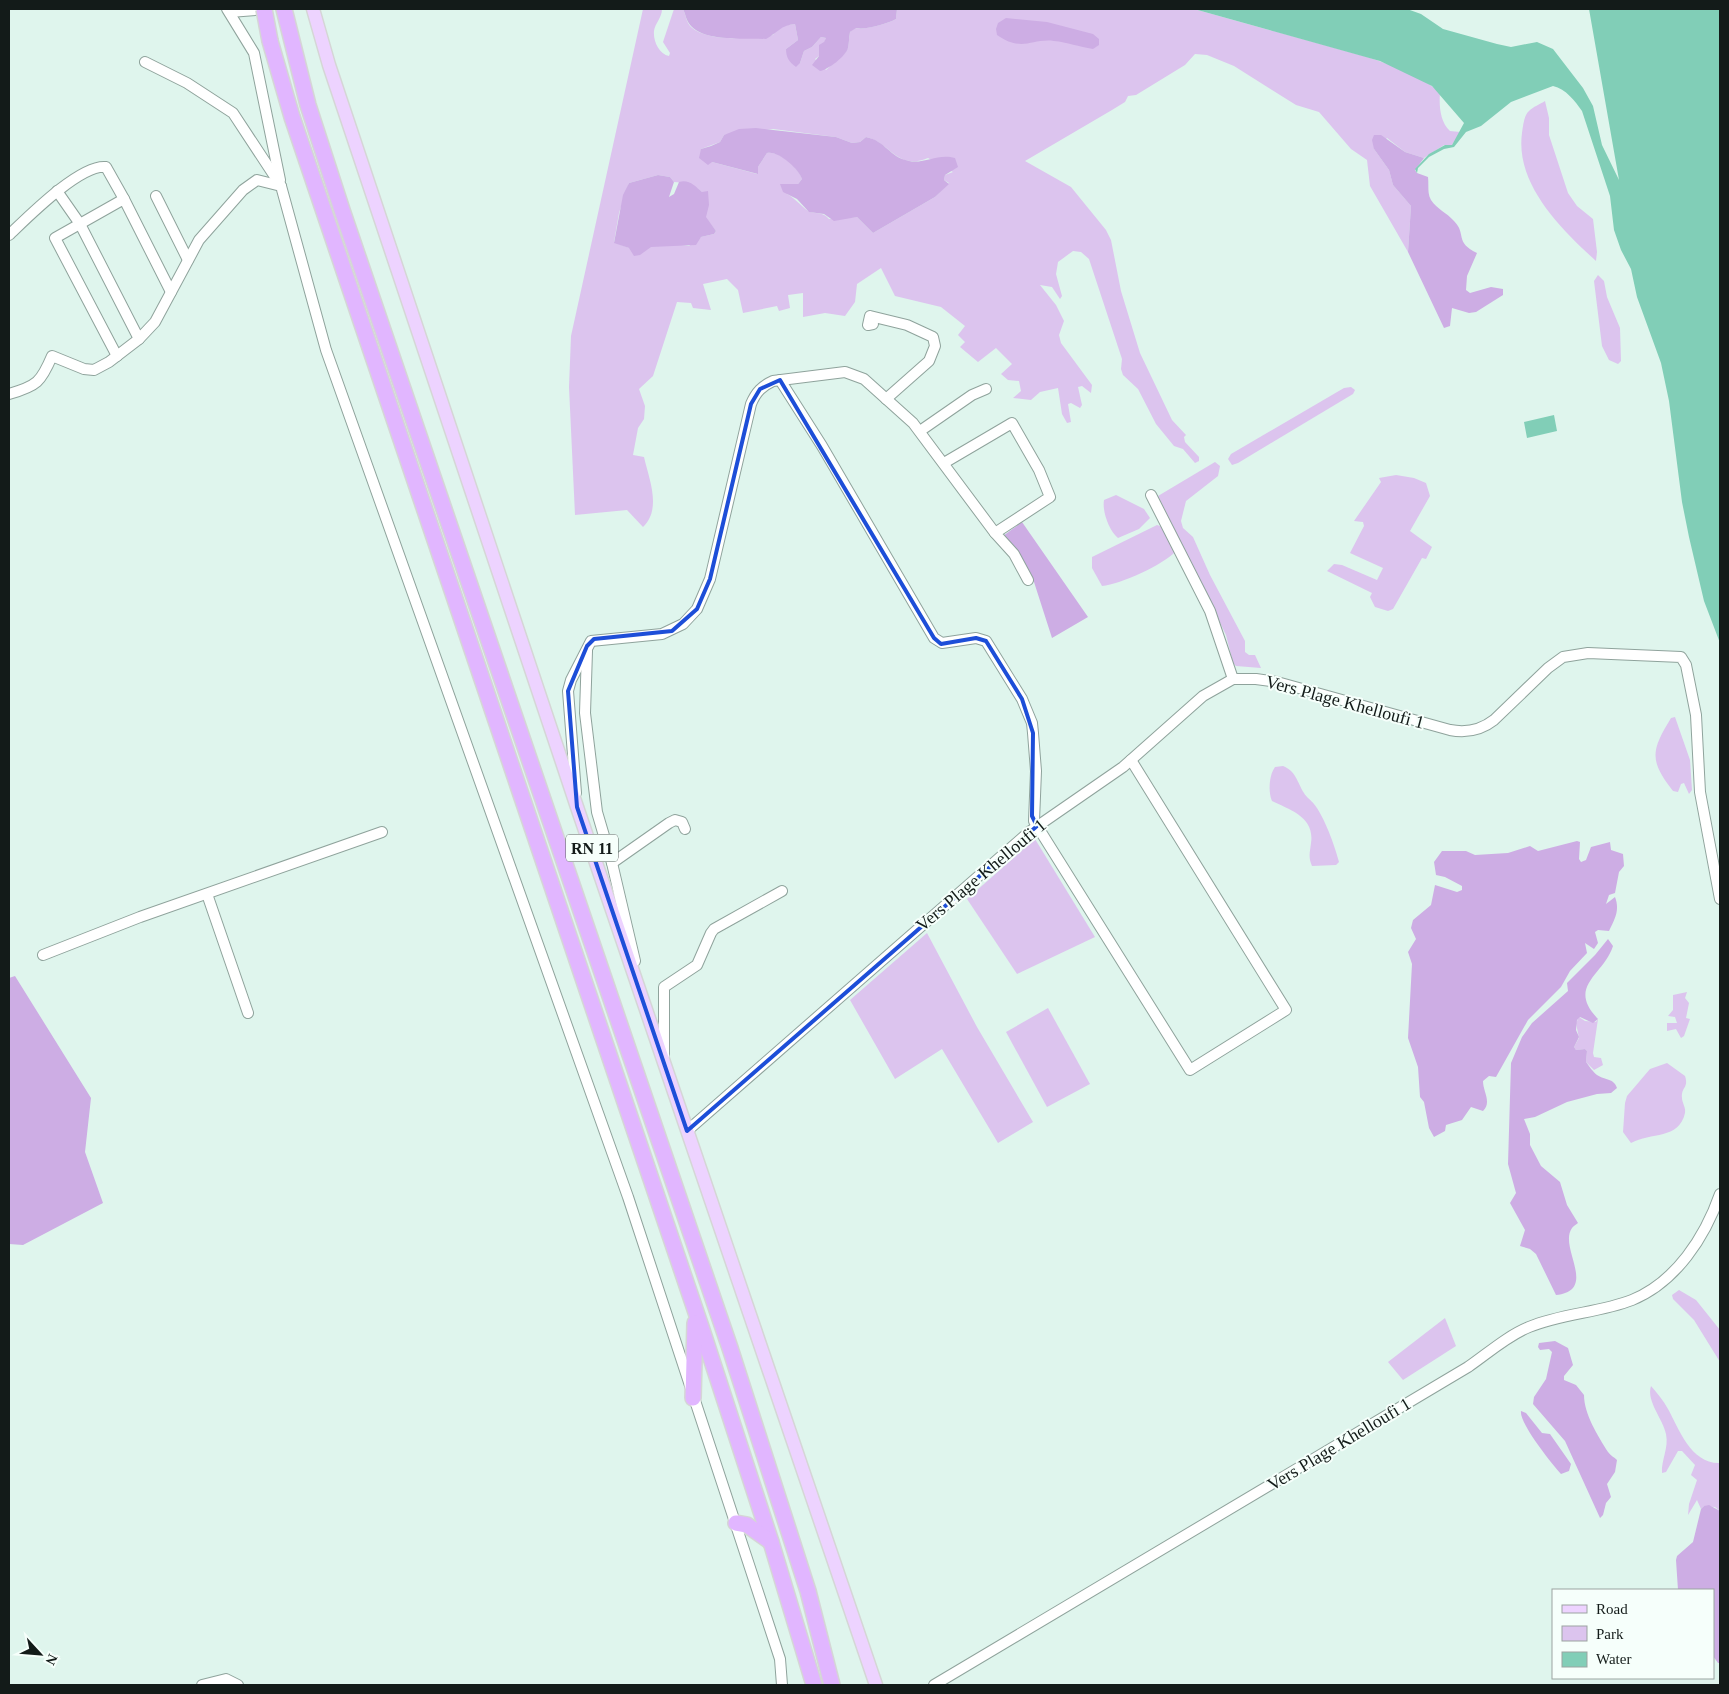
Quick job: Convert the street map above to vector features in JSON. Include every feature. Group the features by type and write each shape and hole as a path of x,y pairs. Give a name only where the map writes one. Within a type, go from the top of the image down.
{"highway":[{"path":"265,9 270,41 295,126 695,1309 771,1542 814,1685"},
{"path":"284,9 308,105 358,257 730,1348 808,1591 832,1685"},
{"path":"693,1398 695,1309"},
{"path":"736,1523 747,1525 771,1542"}],"main road":[{"name":"RN 11","path":"312,9 332,75 577,807 876,1685"}],"street":[{"path":"265,9 228,10 254,53 281,186 326,350 628,1197 780,1659 782,1685"},
{"path":"145,62 187,82 233,113 281,186"},
{"path":"9,235 47,198 86,172 100,166 106,167 171,292"},
{"path":"9,394 37,384 52,356 84,369 94,370 117,356 139,339 155,322 199,240 242,190 257,180 281,186"},
{"path":"57,191 80,224 139,339"},
{"path":"156,196 188,260"},
{"path":"117,356 55,238 124,199"},
{"path":"873,324 868,326 870,316 907,324 933,337 935,346 929,361 886,399"},
{"path":"577,807 570,741 569,687 587,646 594,639 662,634 672,631 692,616 697,609 710,579 751,404 760,389 773,381 845,372 864,379 920,431 995,533 1014,554 1028,580"},
{"path":"780,380 822,446 934,638 942,643 976,638 986,641 1022,698 1033,732 1036,772 1032,816 1190,1070 1286,1010 1130,760"},
{"path":"920,431 972,395 986,389"},
{"path":"944,463 1012,423 1039,470 1050,497 995,533"},
{"path":"1151,494 1210,610 1233,679"},
{"path":"587,646 586,713 597,812 612,863 642,994"},
{"name":"Vers Plage Khelloufi 1","path":"687,1131 1037,826 1130,760 1203,696 1233,679 1256,679 1277,682 1450,730 1470,731 1486,726 1494,720 1548,668 1563,658 1588,654 1681,657 1686,665 1696,715 1700,792 1720,899"},
{"path":"570,741 591,760"},
{"path":"612,863 675,820 682,822 685,829"},
{"path":"43,955 140,917 382,832"},
{"path":"664,1059 664,987 697,965 714,929 782,892"},
{"path":"207,894 248,1013"},
{"name":"Vers Plage Khelloufi 1","path":"934,1685 1468,1367 1519,1332 1543,1322 1631,1300 1648,1291 1670,1274 1688,1255 1705,1229 1720,1194"},
{"path":"202,1685 226,1679 238,1685"}],"highlighted area":[{"path":"780,380 934,638 941,644 976,638 986,641 1022,699 1033,733 1032,816 1037,826 687,1131 577,807 568,691 587,646 594,639 672,631 697,609 710,579 751,404 760,389"}],"green space":[{"path":"643,9 662,9 654,35 657,46 665,55 669,56 670,53 663,42 674,9 683,9 691,27 699,32 719,37 742,38 773,35 782,27 795,24 798,40 786,49 800,63 804,51 812,47 821,37 826,38 819,56 815,59 826,70 845,53 848,48 850,32 855,28 876,26 896,19 897,9 1194,9 1367,57 1405,71 1424,81 1440,93 1440,108 1444,123 1450,131 1460,132 1452,145 1444,145 1424,158 1405,152 1387,138 1374,149 1389,170 1393,185 1411,206 1408,252 1370,186 1367,160 1351,149 1319,112 1296,105 1234,66 1207,55 1195,54 1185,65 1136,95 1128,96 1125,102 1025,161 1071,187 1106,230 1111,240 1121,291 1140,353 1172,420 1186,435 1184,437 1185,442 1199,457 1199,461 1195,463 1183,449 1174,446 1156,424 1138,389 1123,375 1121,369 1122,359 1089,259 1081,252 1073,251 1058,262 1056,274 1062,296 1060,299 1052,287 1040,285 1056,305 1064,321 1059,335 1061,343 1092,385 1091,393 1082,386 1078,387 1082,405 1080,408 1071,403 1068,404 1071,422 1067,423 1062,414 1058,388 1040,392 1031,400 1013,398 1021,391 1019,381 1008,380 1001,374 1012,364 996,348 978,362 960,347 965,342 958,335 965,326 941,307 895,296 881,268 857,284 855,302 845,316 825,313 803,317 803,293 788,295 790,308 779,311 777,306 743,313 738,290 727,279 703,284 711,310 693,308 691,303 677,302 653,376 639,389 645,406 644,419 638,428 633,455 644,457 651,484 653,503 649,520 643,527 627,510 575,515 569,387 571,336","holes":["773,129 836,137 852,143 860,142 866,137 881,144 901,158 909,161 928,158 953,172 945,175 944,180 949,183 935,197 873,233 857,217 829,219 822,214 808,211 787,194 789,185 798,184 802,179 793,165 777,154 767,153 758,167 757,174 712,162 701,149 720,142 724,135","658,175 670,177 674,182 689,184 700,190 707,201 705,217 716,231 714,234 701,237 689,246 674,244 629,248 614,242 619,213 629,183"]},
{"path":"1545,101 1549,118 1549,135 1568,193 1577,206 1593,219 1597,252 1596,261 1555,220 1533,187 1526,170 1522,152 1524,121 1529,111"},
{"path":"1598,275 1604,281 1607,297 1620,328 1621,361 1618,364 1609,360 1602,346 1594,281"},
{"path":"1351,387 1355,390 1353,394 1238,463 1232,465 1228,459 1231,454 1344,388"},
{"path":"1215,462 1220,466 1218,476 1186,501 1181,521 1183,528 1193,537 1210,575 1245,641 1245,652 1249,655 1255,655 1261,668 1236,666 1233,663 1226,635 1158,496"},
{"path":"1396,475 1414,478 1426,483 1430,496 1410,531 1432,547 1426,559 1422,558 1393,609 1388,611 1375,607 1370,597 1372,593 1327,571 1334,564 1342,565 1377,580 1383,568 1350,553 1364,526 1363,522 1354,521 1381,482 1379,478"},
{"path":"1116,495 1144,509 1150,518 1139,529 1118,538 1109,526 1104,505 1104,500"},
{"path":"1157,525 1163,527 1176,551 1162,562 1141,573 1120,582 1102,586 1092,568 1092,557"},
{"path":"1675,717 1690,760 1692,790 1689,794 1684,783 1681,784 1678,792 1673,791 1660,771 1655,755 1660,739 1671,718"},
{"path":"1283,766 1294,774 1305,794 1322,816 1339,862 1336,865 1312,866 1309,827 1293,811 1272,801 1270,788 1271,774 1275,767"},
{"path":"1035,839 1095,937 1017,974 967,899"},
{"path":"927,933 977,1027 1033,1122 998,1143 942,1049 895,1079 850,1000"},
{"path":"1687,992 1685,998 1689,1003 1686,1018 1690,1019 1684,1036 1681,1038 1676,1029 1667,1031 1667,1023 1677,1023 1675,1017 1668,1016 1673,1010 1673,995"},
{"path":"1048,1008 1090,1084 1047,1107 1006,1032"},
{"path":"1579,1017 1585,1021 1596,1022 1598,1019 1593,1053 1594,1057 1601,1058 1603,1065 1594,1070 1586,1062 1587,1051 1585,1049 1576,1050 1574,1047 1579,1038 1576,1023"},
{"path":"1667,1063 1685,1076 1686,1085 1682,1098 1685,1113 1682,1122 1671,1131 1631,1143 1623,1132 1627,1096 1650,1069"},
{"path":"1679,1290 1696,1300 1720,1330 1720,1362 1694,1320 1673,1299 1672,1295"},
{"path":"1445,1318 1456,1346 1403,1380 1388,1362"},
{"path":"1651,1386 1668,1409 1687,1444 1694,1452 1710,1462 1720,1463 1720,1511 1715,1507 1704,1506 1701,1509 1697,1500 1688,1515 1689,1504 1697,1480 1691,1475 1695,1465 1682,1451 1678,1451 1666,1472 1662,1473 1667,1439 1651,1398"}],"shaded area":[{"path":"683,9 897,9 896,19 876,26 856,28 850,32 848,48 844,55 832,65 820,71 812,65 819,56 819,45 826,38 821,37 812,47 804,51 800,63 796,67 788,59 786,49 798,40 795,24 783,28 766,39 716,37 706,35 691,26"},
{"path":"1006,18 1047,22 1093,34 1099,39 1099,45 1093,49 1054,41 1027,44 1014,43 997,35 998,23"},
{"path":"756,128 836,137 852,143 860,142 866,137 878,142 902,159 915,162 949,157 955,158 958,167 945,175 944,180 949,184 935,197 873,233 857,217 834,221 824,214 809,212 797,199 783,192 780,184 798,184 802,179 793,166 777,154 767,153 758,167 758,174 712,162 708,165 699,158 701,149 720,142 724,135 739,129"},
{"path":"1374,135 1381,135 1405,152 1424,158 1415,170 1417,173 1428,177 1431,200 1454,221 1460,230 1463,241 1470,249 1477,253 1467,276 1466,290 1470,293 1491,287 1503,289 1503,295 1476,312 1469,313 1452,308 1450,326 1444,328 1408,252 1411,206 1393,185 1389,170 1374,149 1372,140"},
{"path":"658,175 670,177 674,182 669,197 674,194 679,182 683,181 692,184 702,192 708,191 709,205 706,217 716,231 714,234 701,237 696,245 651,247 640,255 634,256 629,248 614,243 623,195 629,183"},
{"path":"1022,522 1088,617 1052,638 1034,582 1003,536"},
{"path":"1577,841 1580,842 1579,859 1581,862 1586,860 1591,847 1610,842 1611,850 1623,854 1624,866 1619,872 1615,893 1609,895 1606,904 1615,897 1617,910 1611,927 1609,931 1598,930 1595,932 1598,943 1594,949 1585,943 1587,953 1570,971 1561,987 1528,1020 1496,1077 1489,1076 1483,1081 1487,1100 1486,1108 1483,1111 1471,1107 1462,1120 1446,1125 1445,1131 1434,1137 1429,1128 1424,1102 1420,1097 1418,1067 1408,1038 1412,964 1408,952 1416,939 1411,928 1413,920 1431,905 1435,885 1457,892 1462,890 1462,886 1445,877 1436,875 1434,862 1442,851 1466,851 1475,855 1508,853 1530,846 1538,851"},
{"path":"1608,939 1613,946 1586,989 1589,1008 1598,1019 1593,1023 1580,1017 1577,1020 1576,1030 1579,1037 1574,1047 1576,1050 1585,1049 1587,1051 1586,1062 1593,1071 1600,1077 1614,1082 1617,1088 1611,1093 1597,1094 1567,1102 1535,1117 1524,1119 1530,1134 1530,1145 1541,1166 1560,1182 1567,1205 1578,1223 1572,1227 1569,1236 1575,1267 1575,1285 1568,1291 1556,1295 1536,1254 1530,1249 1520,1246 1525,1230 1510,1203 1516,1193 1508,1164 1511,1063 1522,1037 1532,1023 1568,991 1567,983"},
{"path":"15,976 91,1098 85,1152 103,1203 23,1245 9,1244 9,978"},
{"path":"1555,1341 1568,1348 1573,1365 1564,1376 1564,1380 1576,1385 1584,1395 1586,1410 1592,1425 1610,1455 1617,1460 1615,1472 1607,1484 1611,1497 1606,1503 1603,1515 1600,1518 1565,1441 1533,1404 1534,1397 1546,1379 1552,1352 1549,1349 1540,1350 1538,1347 1539,1343"},
{"path":"1521,1411 1526,1413 1542,1433 1550,1434 1571,1464 1569,1471 1561,1474 1551,1462 1530,1434"},
{"path":"1709,1505 1720,1511 1720,1663 1714,1657 1714,1589 1678,1589 1677,1556 1693,1542 1701,1509"}],"water":[{"path":"1194,9 1407,9 1421,14 1443,29 1497,44 1511,47 1537,42 1553,49 1583,88 1593,106 1602,145 1619,180 1589,9 1720,9 1720,643 1704,601 1689,537 1682,502 1669,401 1661,363 1637,297 1631,269 1621,250 1614,230 1610,196 1582,111 1576,103 1566,93 1553,86 1511,102 1481,126 1466,132 1454,147 1444,149 1429,157 1418,168 1417,173 1415,169 1429,154 1445,145 1452,145 1464,123 1432,86 1380,61"},
{"path":"1554,415 1557,431 1527,438 1524,422"}]}
